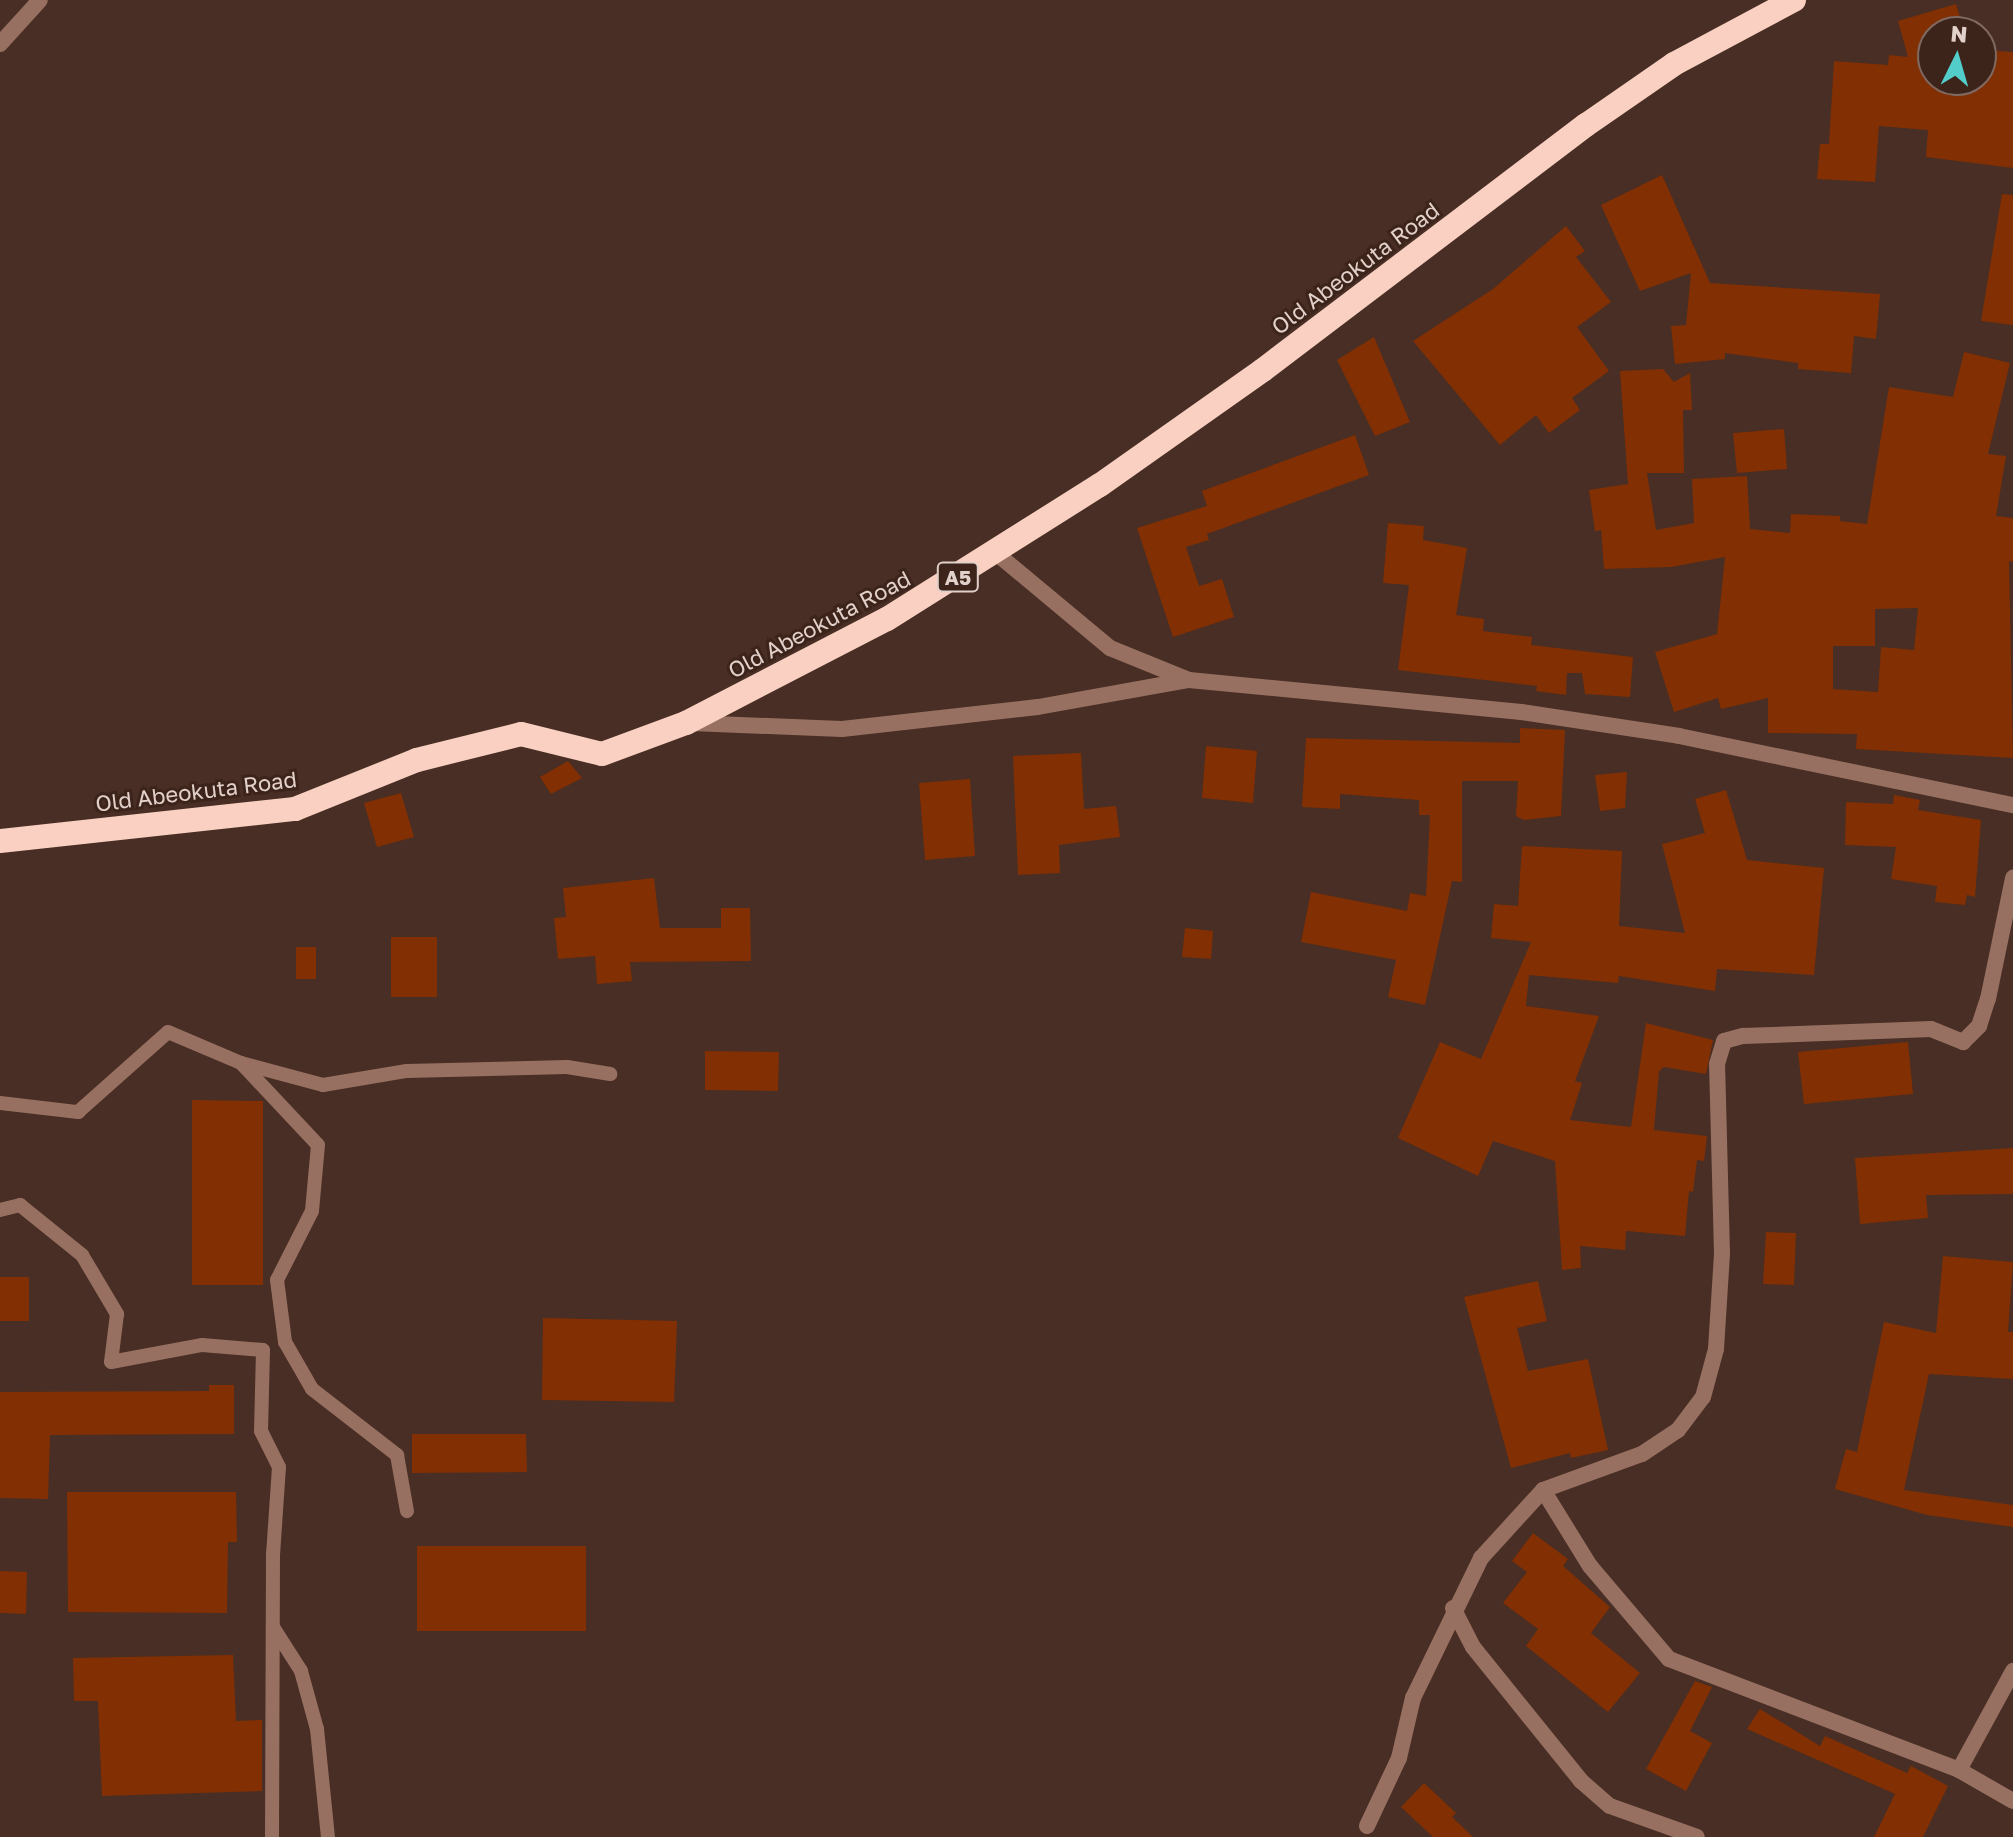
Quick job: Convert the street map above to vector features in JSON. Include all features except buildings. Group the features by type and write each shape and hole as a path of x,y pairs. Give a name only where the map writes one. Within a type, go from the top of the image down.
{"highway":[{"name":"Old Abeokuta Road","path":"0,841 295,809 417,760 521,734 602,754 686,723 874,626 996,553 1263,370 1586,125 1674,64 1794,0"}],"street":[{"path":"0,44 40,0"},
{"path":"996,553 1110,648 1189,680"},
{"path":"686,723 842,729 1038,707 1189,680 1521,712 1679,736 2013,805"},
{"path":"1367,1826 1399,1758 1413,1698 1453,1608 1481,1558 1543,1490 1642,1454 1678,1430 1703,1397 1716,1349 1722,1253 1717,1064 1724,1041 1743,1036 1931,1029 1963,1042 1979,1026 1988,999 2013,878"},
{"path":"1543,1490 1590,1566 1669,1659 1959,1770 2013,1801"},
{"path":"1453,1608 1473,1647 1581,1781 1610,1806 1697,1837"},
{"path":"1959,1770 2013,1671"}],"lane":[{"path":"0,1103 78,1112 168,1032 241,1063 323,1085 407,1071 567,1067 610,1074"},
{"path":"241,1063 318,1145 312,1211 277,1280 285,1342 312,1389 397,1455 407,1511"},
{"path":"0,1210 20,1205 82,1255 117,1314 111,1362 202,1345 263,1350 261,1431 279,1467 273,1626 272,1837"},
{"path":"273,1626 301,1671 317,1729 328,1837"}]}
